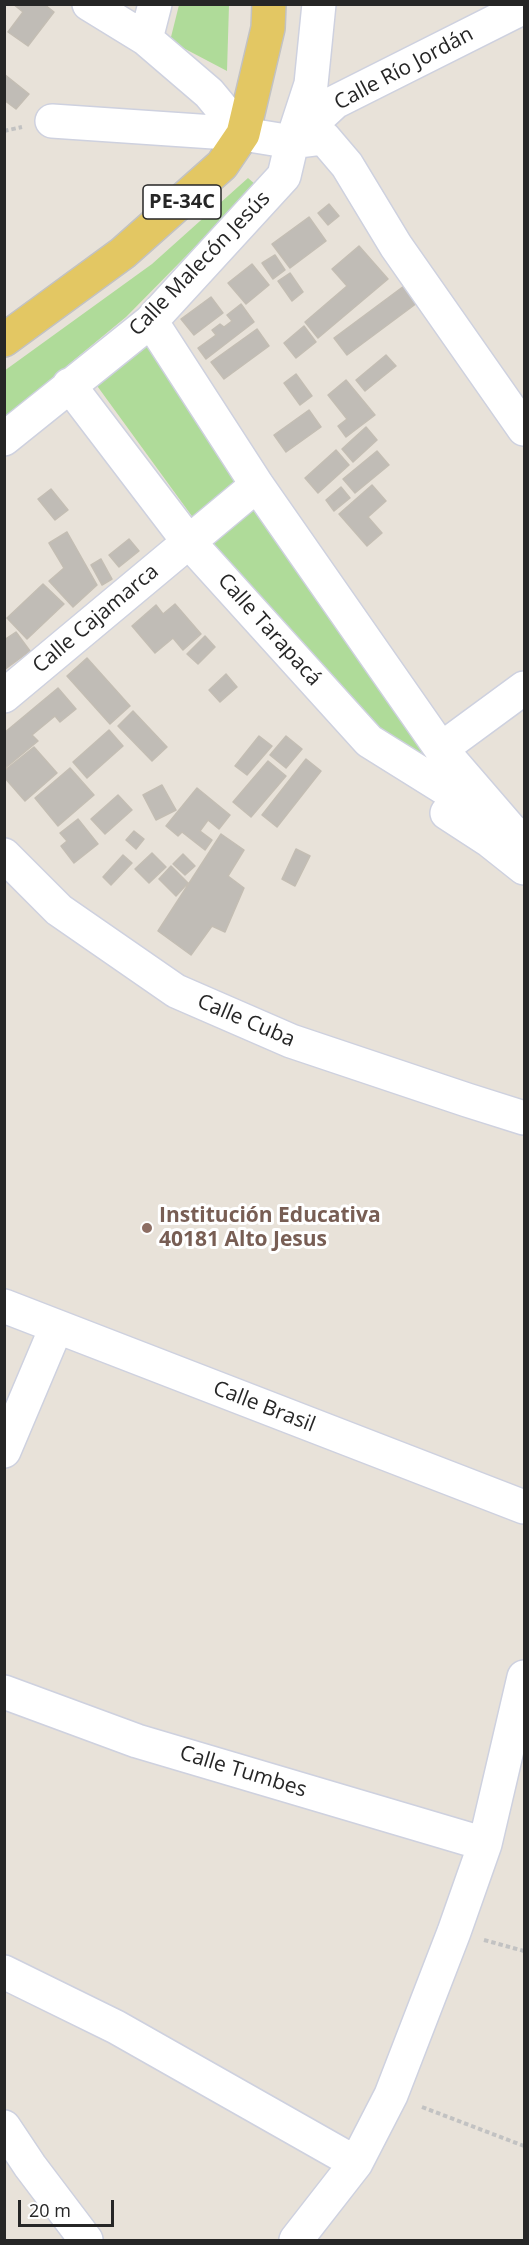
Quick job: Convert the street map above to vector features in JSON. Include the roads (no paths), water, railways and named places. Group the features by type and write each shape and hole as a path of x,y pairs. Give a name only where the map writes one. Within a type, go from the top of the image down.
{"main road":[{"name":"PE-34C","path":"4,340 123,253 222,165 243,134 275,12"}],"street":[{"path":"89,4 146,39 209,93 243,134"},
{"path":"146,39 156,4"},
{"name":"Calle Malecón Jesús","path":"4,439 151,321 284,176 292,142 311,84 319,4"},
{"name":"Calle Río Jordán","path":"292,142 336,102 525,7"},
{"path":"52,121 243,134 292,142 324,138 347,165 396,246 525,429"},
{"path":"151,321 257,485 441,749 518,835"},
{"name":"Calle Tarapacá","path":"69,385 188,541 369,741 518,835"},
{"name":"Calle Cajamarca","path":"4,696 257,485"},
{"path":"441,749 525,688"},
{"path":"369,741 400,777 525,868"},
{"name":"Calle Cuba","path":"4,855 59,910 176,992 291,1041 467,1101 525,1118"},
{"name":"Calle Brasil","path":"4,1306 56,1328 525,1507"},
{"path":"4,1451 56,1328"},
{"path":"296,2241 356,2163 391,2095 454,1932 485,1844 525,1677"},
{"name":"Calle Tumbes","path":"4,1692 137,1741 485,1844"},
{"path":"4,1972 116,2027 356,2163"},
{"path":"4,2127 86,2241"}],"place":[{"name":"Institución Educativa 40181 Alto Jesus","path":"147,1228"}]}
